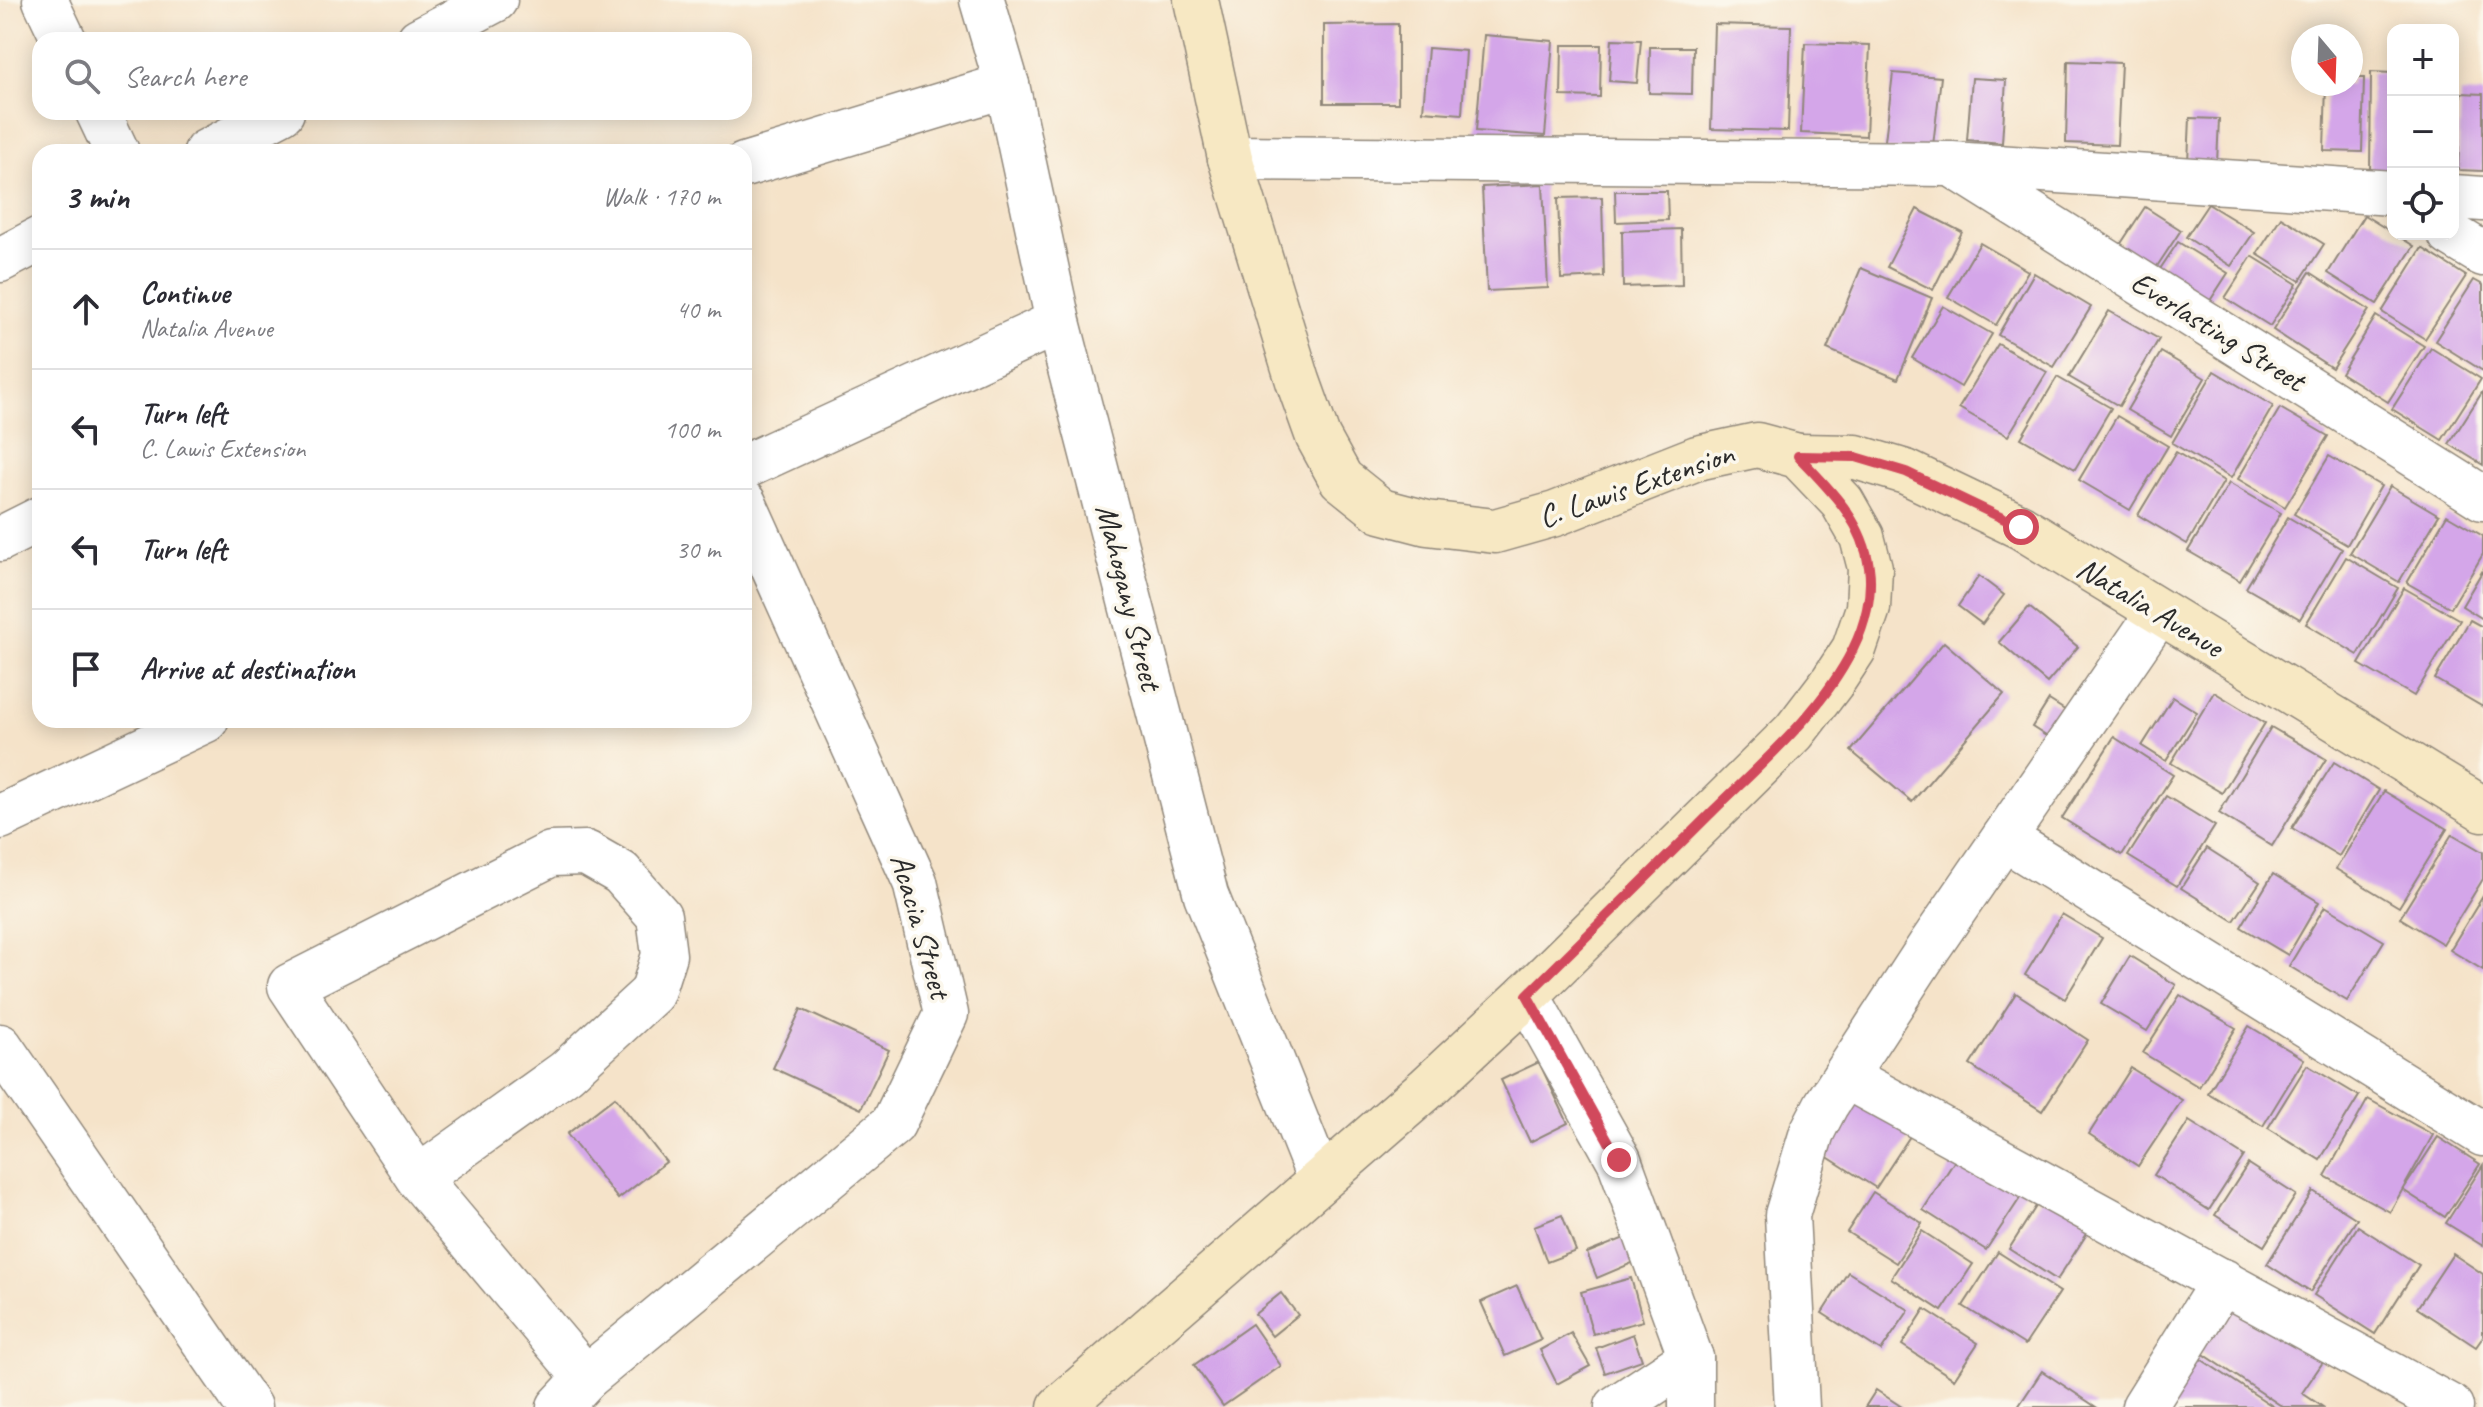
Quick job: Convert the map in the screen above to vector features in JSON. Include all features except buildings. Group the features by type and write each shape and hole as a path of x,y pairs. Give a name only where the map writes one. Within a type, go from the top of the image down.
{"street":[{"path":"45,0 60,32"},
{"path":"434,32 495,0"},
{"name":"Mahogany Street","path":"982,0 1007,85 1058,322 1206,895 1320,1180"},
{"name":"C. Lawis Extension","path":"1196,0 1230,158 1318,437 1341,479 1381,511 1427,523 1495,531 1555,514 1697,458 1757,445 1798,456"},
{"path":"752,163 1007,85"},
{"path":"102,120 113,144"},
{"path":"221,144 267,120"},
{"path":"1230,158 1952,164 2387,195"},
{"name":"Everlasting Street","path":"1952,164 2483,498"},
{"path":"2459,197 2483,199"},
{"path":"2459,239 2483,254"},
{"path":"0,260 32,243"},
{"path":"752,463 1058,322"},
{"path":"1060,1407 1427,1088 1527,995 1794,732 1854,649 1868,608 1870,568 1862,537 1842,502 1798,456"},
{"name":"Natalia Avenue","path":"1798,456 1856,457 1906,472 2021,527 2483,809"},
{"name":"Acacia Street","path":"572,1392 893,1124 946,1014 915,882 752,521"},
{"path":"0,539 32,523"},
{"path":"1797,1407 1787,1215 1812,1132 1845,1076 2159,612"},
{"path":"0,817 189,728"},
{"path":"2004,838 2483,1134"},
{"path":"418,1178 566,1072 652,993 664,955 659,916 621,873 586,853 551,854 290,986 418,1178 572,1392"},
{"path":"1527,995 1619,1160 1691,1358 1691,1407"},
{"path":"0,1046 249,1407"},
{"path":"1845,1076 2450,1407"},
{"path":"2144,1407 2223,1281"},
{"path":"1617,1407 1691,1358"}],"route":[{"path":"1619,1160 1527,995 1794,732 1854,649 1868,608 1870,568 1862,537 1842,502 1798,456 1856,457 1906,472 2021,527"}]}
